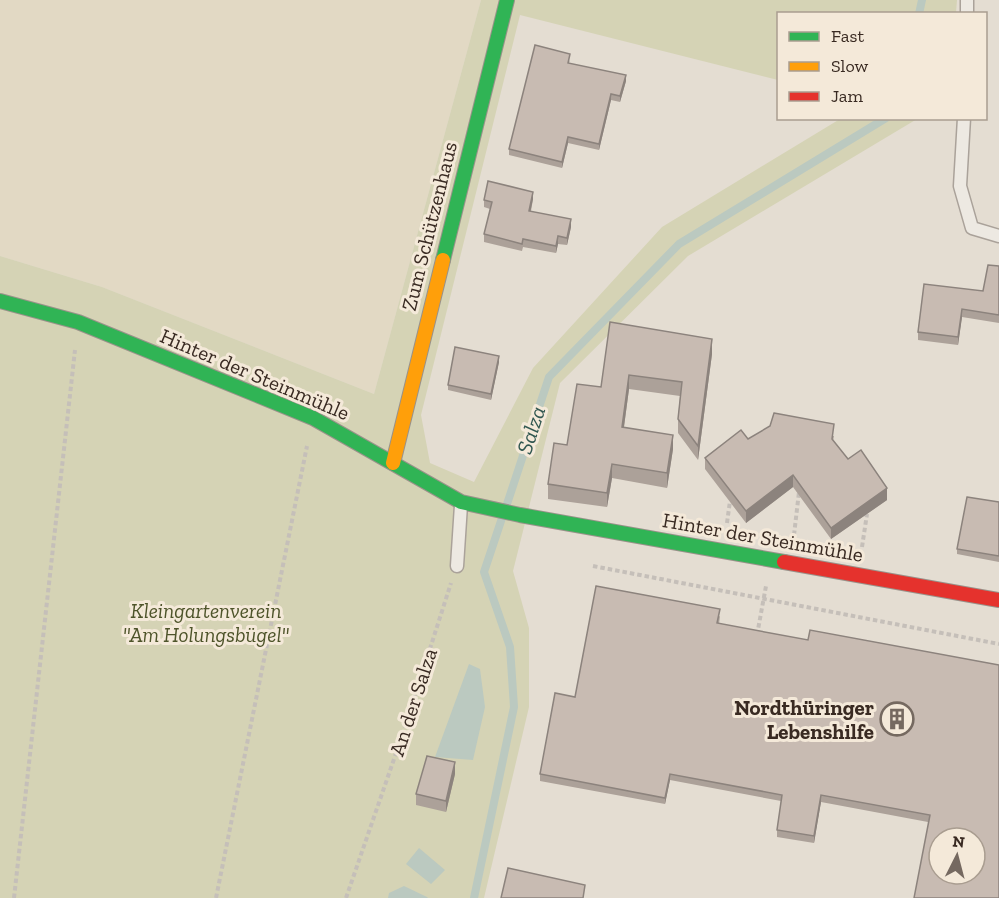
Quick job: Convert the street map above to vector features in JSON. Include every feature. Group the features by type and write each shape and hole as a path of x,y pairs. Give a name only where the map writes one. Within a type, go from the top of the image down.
{"street":[{"name":"Zum Schützenhaus","path":"393,463 507,0"},
{"name":"Hinter der Steinmühle","path":"0,302 78,322 313,418 461,502 520,515 999,600"}],"lane":[{"path":"964,120 960,186 972,228 999,236"},
{"path":"457,566 461,502"}],"path":[{"path":"14,898 78,322"},
{"path":"216,898 313,418"},
{"path":"790,562 800,487"},
{"path":"757,637 771,559"},
{"name":"An der Salza","path":"346,898 457,566"},
{"path":"593,566 999,644"}],"shaded area":[{"path":"0,0 481,0 374,394 102,287 0,256"},
{"path":"469,664 480,669 485,707 473,760 435,757"},
{"path":"419,848 445,870 431,884 406,864"},
{"path":"404,886 428,898 388,898 389,893"}],"green space":[{"name":"Kleingartenverein \"Am Holungsbügel\"","path":"481,0 957,0 956,12 777,12 777,80 520,15 421,415 430,463 474,482 533,368 662,227 838,120 915,120 688,256 560,383 513,571 529,628 529,707 484,898 0,898 0,256 102,287 374,394"}],"building":[{"path":"535,45 570,54 568,63 626,75 620,96 611,94 599,144 568,137 562,162 509,149"},
{"path":"488,181 533,192 529,211 571,219 567,238 558,236 556,246 523,239 522,244 484,234 492,202 484,200"},
{"path":"988,265 999,266 999,315 962,309 958,337 918,332 924,284 983,291"},
{"path":"610,322 712,339 698,446 678,419 682,382 629,375 622,427 673,435 667,473 612,464 607,493 548,484 554,443 567,445 577,384 601,387"},
{"path":"455,347 499,356 491,394 448,385"},
{"path":"774,413 834,424 832,439 848,459 861,450 887,488 831,528 793,475 746,511 705,458 741,430 748,439 770,426"},
{"path":"967,497 999,502 999,556 957,549"},
{"path":"596,586 720,609 717,623 808,640 810,630 999,665 999,898 914,898 927,831 927,886 987,886 987,826 928,826 930,815 821,795 814,836 777,830 782,795 670,774 665,798 540,774 555,693 575,697"},
{"path":"427,756 455,762 446,801 416,794"},
{"path":"508,868 585,885 583,898 501,898"}],"waterway":[{"name":"Salza","path":"919,12 922,0"},
{"name":"Salza","path":"507,504 549,377 679,244 883,120"},
{"name":"Salza","path":"474,898 514,707 510,647 484,572 502,518"}],"traffic: fast":[{"path":"443,260 507,0"},
{"path":"0,301 78,322 313,418 461,502 520,515 784,562"}],"traffic: slow":[{"path":"393,463 443,260"}],"traffic: jam":[{"path":"784,562 999,600"}],"place":[{"name":"Nordthüringer Lebenshilfe","path":"897,719"}]}
